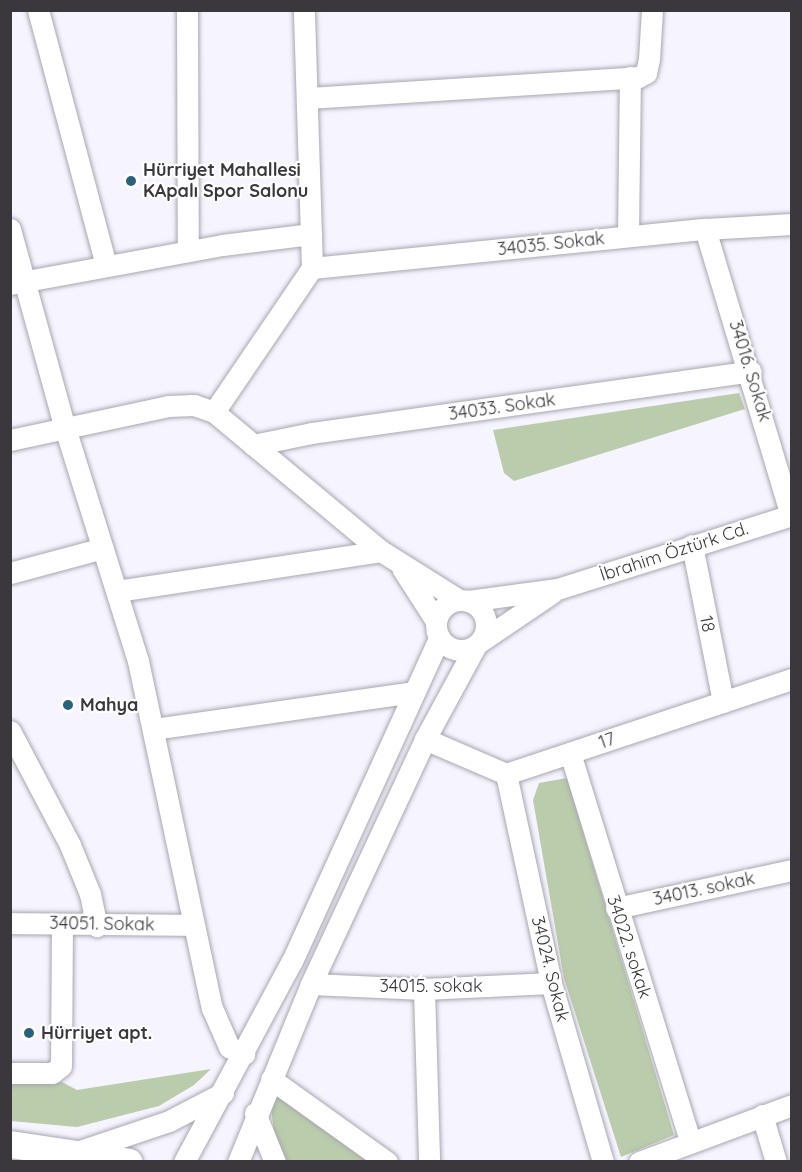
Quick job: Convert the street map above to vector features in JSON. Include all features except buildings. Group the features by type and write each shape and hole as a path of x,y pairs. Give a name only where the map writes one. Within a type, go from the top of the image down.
{"main road":[{"path":"10,1144 129,1161"}],"street":[{"path":"187,10 188,251"},
{"path":"214,412 312,268 304,10"},
{"path":"308,98 630,77 646,73 652,10"},
{"path":"40,11 106,266"},
{"path":"628,236 630,77"},
{"name":"34035. Sokak","path":"312,268 628,236 792,224"},
{"path":"10,229 18,283 117,591 154,729 212,1008 229,1047 244,1054"},
{"name":"34016. Sokak","path":"705,229 751,371 791,515"},
{"path":"18,283 188,251 311,234"},
{"name":"34033. Sokak","path":"253,445 324,432 751,371"},
{"path":"10,440 168,406 194,405 214,412 381,551 400,565 464,600 486,617 478,644 425,739 311,984 255,1113 238,1161"},
{"name":"İbrahim Öztürk Cd.","path":"557,589 791,515"},
{"name":"18","path":"692,545 723,702"},
{"path":"10,573 103,548"},
{"path":"117,591 381,551"},
{"path":"400,565 437,630 459,651 478,644 557,589"},
{"path":"184,1161 223,1093 292,961 413,692 444,606 464,600 557,589"},
{"name":"17","path":"506,774 792,679"},
{"path":"154,729 413,692"},
{"path":"10,731 70,845 90,894 97,926"},
{"path":"425,739 506,774"},
{"name":"34022. sokak","path":"570,753 616,908 690,1141"},
{"name":"34024. Sokak","path":"506,774 551,983 603,1161"},
{"name":"34013. sokak","path":"616,908 792,870"},
{"name":"34051. Sokak","path":"10,923 97,926 193,925"},
{"path":"10,1073 52,1073 61,1066 62,924"},
{"name":"34015. sokak","path":"311,984 424,989 551,983"},
{"path":"424,989 429,1161"},
{"path":"271,1079 387,1161"},
{"path":"74,1153 170,1121 223,1093"},
{"path":"639,1161 792,1105"},
{"path":"255,1113 275,1161"},
{"path":"762,1115 776,1161"}],"green space":[{"path":"739,393 745,409 514,481 504,473 493,430"},
{"path":"567,778 674,1135 621,1157 564,978 533,800 539,783"},
{"path":"211,1069 194,1085 159,1106 77,1127 11,1121 11,1082 62,1082 77,1090"},
{"path":"279,1094 383,1161 287,1161 276,1145 270,1102"}],"place":[{"name":"Hürriyet Mahallesi KApalı Spor Salonu","path":"131,181"},
{"name":"Mahya","path":"68,705"},
{"name":"Hürriyet apt.","path":"29,1033"}]}
